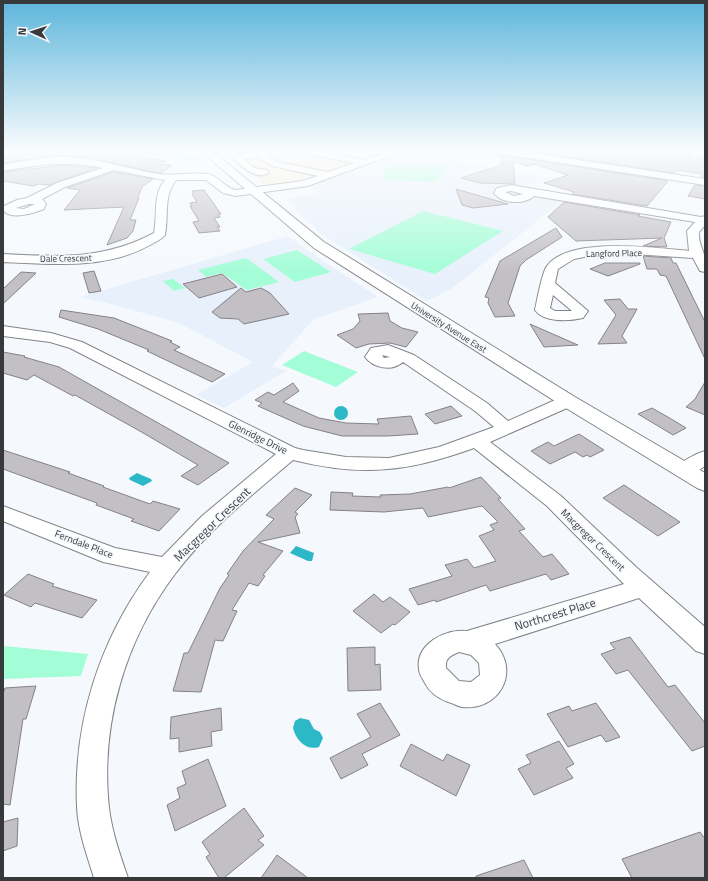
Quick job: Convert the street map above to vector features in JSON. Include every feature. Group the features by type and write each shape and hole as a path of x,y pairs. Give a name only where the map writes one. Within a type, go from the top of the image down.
{"main road":[{"name":"University Avenue East","path":"256,192 319,246 568,401 705,483"}],"street":[{"path":"29,201 47,192"},
{"name":"Dale Crescent","path":"3,258 79,260 116,254 134,249 159,235 162,224 161,194 162,192"},
{"path":"231,192 244,192"},
{"path":"529,192 554,194 703,220"},
{"path":"703,220 693,231 692,242 697,255 705,268"},
{"name":"Langford Place","path":"548,284 552,267 569,256 590,252 629,251 697,255"},
{"name":"Glenridge Drive","path":"3,331 51,338 76,345 289,453 316,460 372,464 403,463 455,450 568,401"},
{"path":"397,354 408,358 481,407 506,428"},
{"name":"Macgregor Crescent","path":"477,441 554,501 705,643"},
{"name":"Macgregor Crescent","path":"111,878 93,808 94,736 112,663 135,614 167,567 213,519 289,453"},
{"path":"685,470 705,457"},
{"name":"Ferndale Place","path":"3,513 111,556 167,567"},
{"name":"Northcrest Place","path":"467,642 644,587"}],"shaded area":[{"path":"318,192 526,192 564,200 451,289 427,301 321,234 286,199 320,194"},
{"path":"288,236 378,297 314,319 272,366 286,371 224,408 196,395 253,362 179,323 80,297"}],"green space":[{"path":"423,211 503,231 435,274 349,249"},
{"path":"297,250 331,272 295,282 263,259"},
{"path":"246,258 279,282 247,290 222,273 206,277 198,270"},
{"path":"173,279 185,288 174,291 163,281"},
{"path":"304,351 358,372 336,387 282,365"},
{"path":"3,646 88,654 81,676 3,679"}],"water":[{"path":"341,406 346,408 348,413 346,418 341,420 336,418 334,413 336,408"},
{"path":"137,473 151,479 152,481 143,486 130,480 129,478"},
{"path":"296,546 314,553 312,561 308,561 290,553"},
{"path":"300,718 309,720 314,729 320,732 323,738 319,747 314,748 306,746 296,737 293,728 295,721"}],"building":[{"path":"78,192 140,192 130,220 136,220 133,231 127,238 107,245 124,207 64,210"},
{"path":"193,192 205,192 221,214 218,214 220,217 214,218 220,227 217,227 220,231 199,233 193,222 199,221 190,206 192,206 190,203 197,202 192,194 194,194"},
{"path":"457,192 467,192 508,204 473,208 462,205"},
{"path":"574,192 659,192 647,206 572,194"},
{"path":"690,192 705,192 705,199 688,196"},
{"path":"564,202 671,222 664,238 667,247 643,246 662,238 576,241 548,217"},
{"path":"556,228 562,237 526,260 520,266 508,303 515,316 495,317 488,303 489,298 485,297 500,261"},
{"path":"643,256 671,258 673,263 676,263 705,322 705,359 666,276 660,275 657,269 647,269"},
{"path":"605,263 640,264 608,276 590,269"},
{"path":"94,271 101,291 89,293 83,273"},
{"path":"21,272 36,273 3,304 3,289"},
{"path":"222,274 237,287 199,298 183,284"},
{"path":"241,288 246,292 261,288 270,293 289,314 244,324 238,319 220,318 212,312"},
{"path":"620,299 628,309 637,309 622,336 627,343 598,344 616,315 604,300"},
{"path":"61,310 114,318 172,341 170,342 180,347 174,350 225,374 212,382 147,351 149,350 98,329 59,317"},
{"path":"388,313 390,321 402,328 418,332 406,347 390,343 369,344 356,348 337,335 353,329 360,321 358,314"},
{"path":"530,324 578,345 544,347"},
{"path":"3,352 25,356 24,357 59,367 229,463 198,485 181,476 198,465 138,430 75,395 73,396 34,375 27,380 3,373"},
{"path":"705,382 705,415 686,407 695,399"},
{"path":"293,383 299,391 283,402 319,418 346,423 379,424 377,419 411,416 418,434 388,436 342,436 303,426 258,406 262,403 255,400 268,392 274,395"},
{"path":"451,406 462,416 435,424 425,414"},
{"path":"652,408 686,428 673,435 638,414"},
{"path":"579,434 604,450 590,457 587,455 583,457 575,452 550,464 531,451 548,442 554,446"},
{"path":"3,450 70,472 68,473 150,504 153,501 180,509 159,531 131,521 134,519 96,505 97,503 3,469"},
{"path":"481,477 501,498 498,499 525,529 519,531 543,557 552,554 569,574 551,580 546,574 490,591 486,585 436,602 435,600 418,605 409,589 452,576 445,565 467,559 474,568 496,561 479,536 494,530 490,525 498,522 482,506 428,517 423,508 384,512 330,510 331,492 353,493 352,496 381,497 380,495 410,494 449,488"},
{"path":"624,485 680,522 658,536 603,498"},
{"path":"295,488 312,495 295,512 298,514 295,517 300,533 258,542 283,551 263,575 265,576 258,586 249,583 232,610 237,611 223,641 215,640 201,692 173,691 184,653 188,653 220,588 229,575 227,574 243,551 274,519 266,515"},
{"path":"28,574 54,584 52,586 97,600 82,618 35,603 31,607 4,595"},
{"path":"374,594 383,602 390,597 410,612 395,625 393,624 381,633 353,611"},
{"path":"630,637 668,687 675,685 705,723 705,746 692,751 628,670 616,674 601,654 615,649 610,643"},
{"path":"375,647 375,665 380,664 381,690 348,691 347,648"},
{"path":"36,686 26,719 23,719 10,805 3,804 3,694 5,688"},
{"path":"380,703 400,735 362,754 368,765 341,779 330,758 371,737 357,714"},
{"path":"596,703 620,737 606,742 601,735 568,747 547,714 569,706 572,711"},
{"path":"221,708 222,730 211,732 212,746 179,752 179,738 170,739 171,717"},
{"path":"559,741 574,764 566,768 573,778 534,795 518,769 531,763 526,755"},
{"path":"411,744 443,761 447,754 470,765 456,796 400,766"},
{"path":"208,759 226,806 175,831 167,805 180,798 177,788 186,784 182,771"},
{"path":"244,808 264,836 258,840 264,845 224,878 219,878 206,857 210,854 202,842"},
{"path":"18,818 17,846 3,851 3,822"},
{"path":"700,832 705,839 705,878 632,878 622,859"},
{"path":"277,855 308,878 261,878"},
{"path":"524,860 533,878 476,878 476,876"}]}
